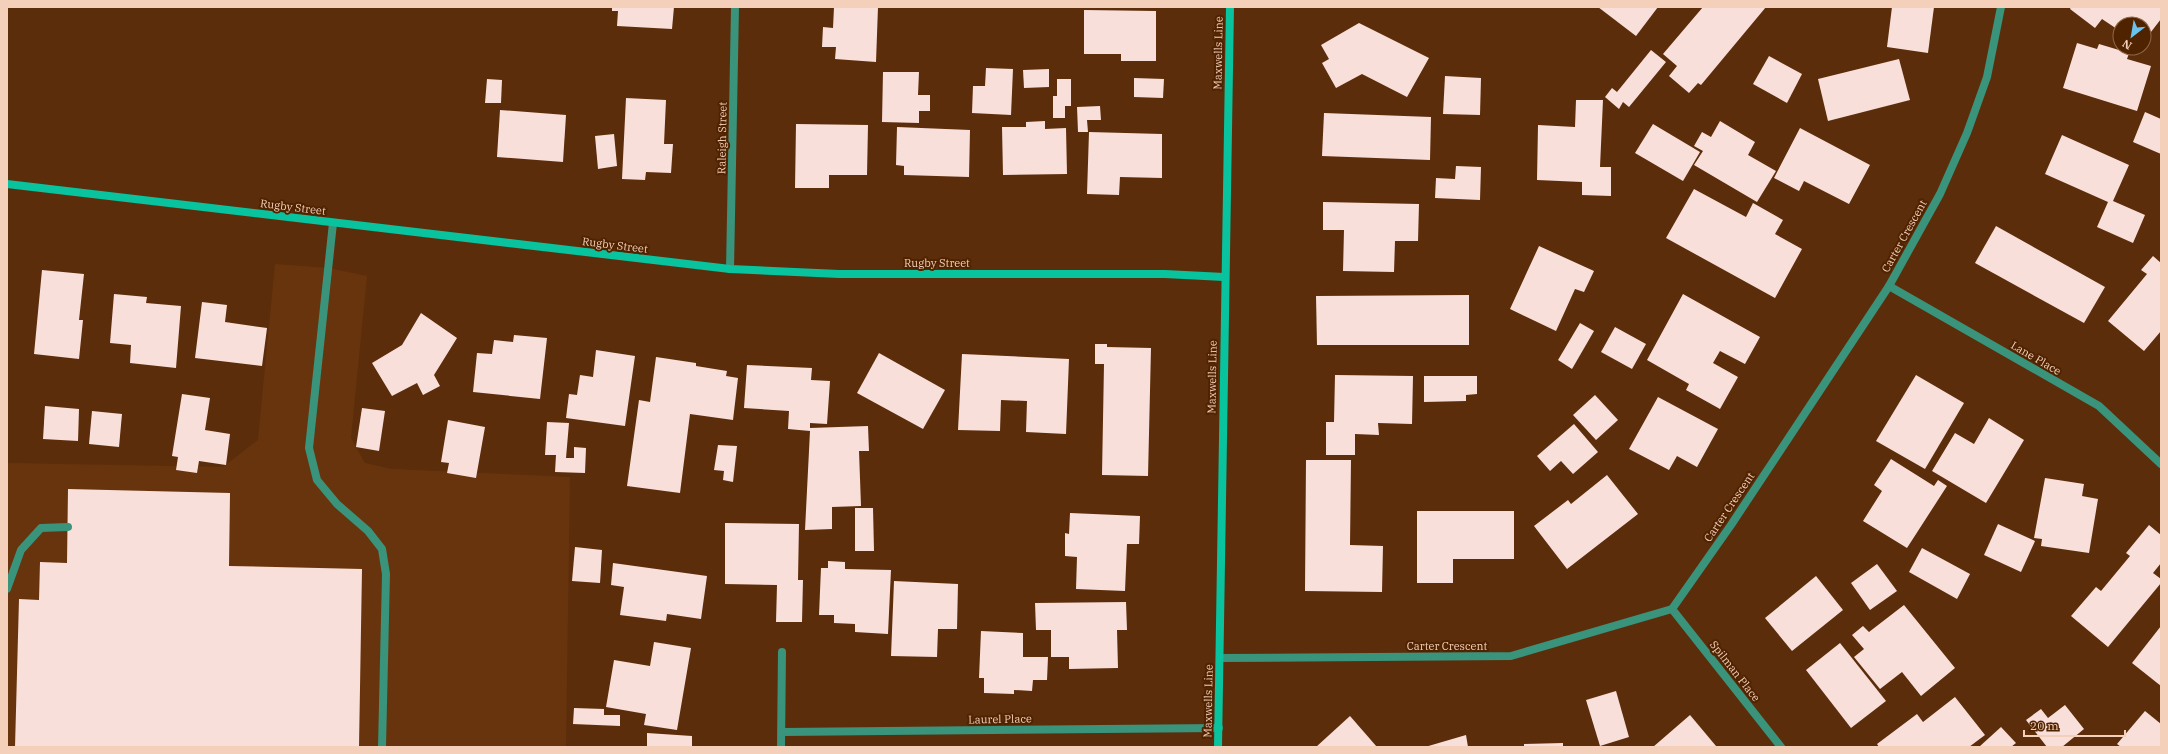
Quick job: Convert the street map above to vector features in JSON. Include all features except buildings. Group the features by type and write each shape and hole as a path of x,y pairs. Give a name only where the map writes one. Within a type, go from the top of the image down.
{"street":[{"name":"Raleigh Street","path":"730,269 735,7"},
{"name":"Maxwells Line","path":"1218,747 1224,277 1230,7"},
{"name":"Carter Crescent","path":"1220,658 1511,656 1672,609 1731,525 1889,286 1940,194 1967,133 1987,77 2001,7"},
{"name":"Rugby Street","path":"7,184 730,269 838,274 1165,274 1224,277"},
{"path":"333,223 309,448 317,480 337,504 368,531 382,549 386,574 382,747"},
{"name":"Lane Place","path":"1889,286 2099,406 2161,464"},
{"path":"7,589 21,550 41,528 68,527"},
{"name":"Spilman Place","path":"1672,609 1781,747"},
{"path":"781,747 782,652"},
{"name":"Laurel Place","path":"782,732 1218,728"}],"shaded area":[{"path":"275,264 329,268 367,276 351,438 365,463 392,469 570,477 566,747 7,747 7,463 223,467 258,440"}]}
